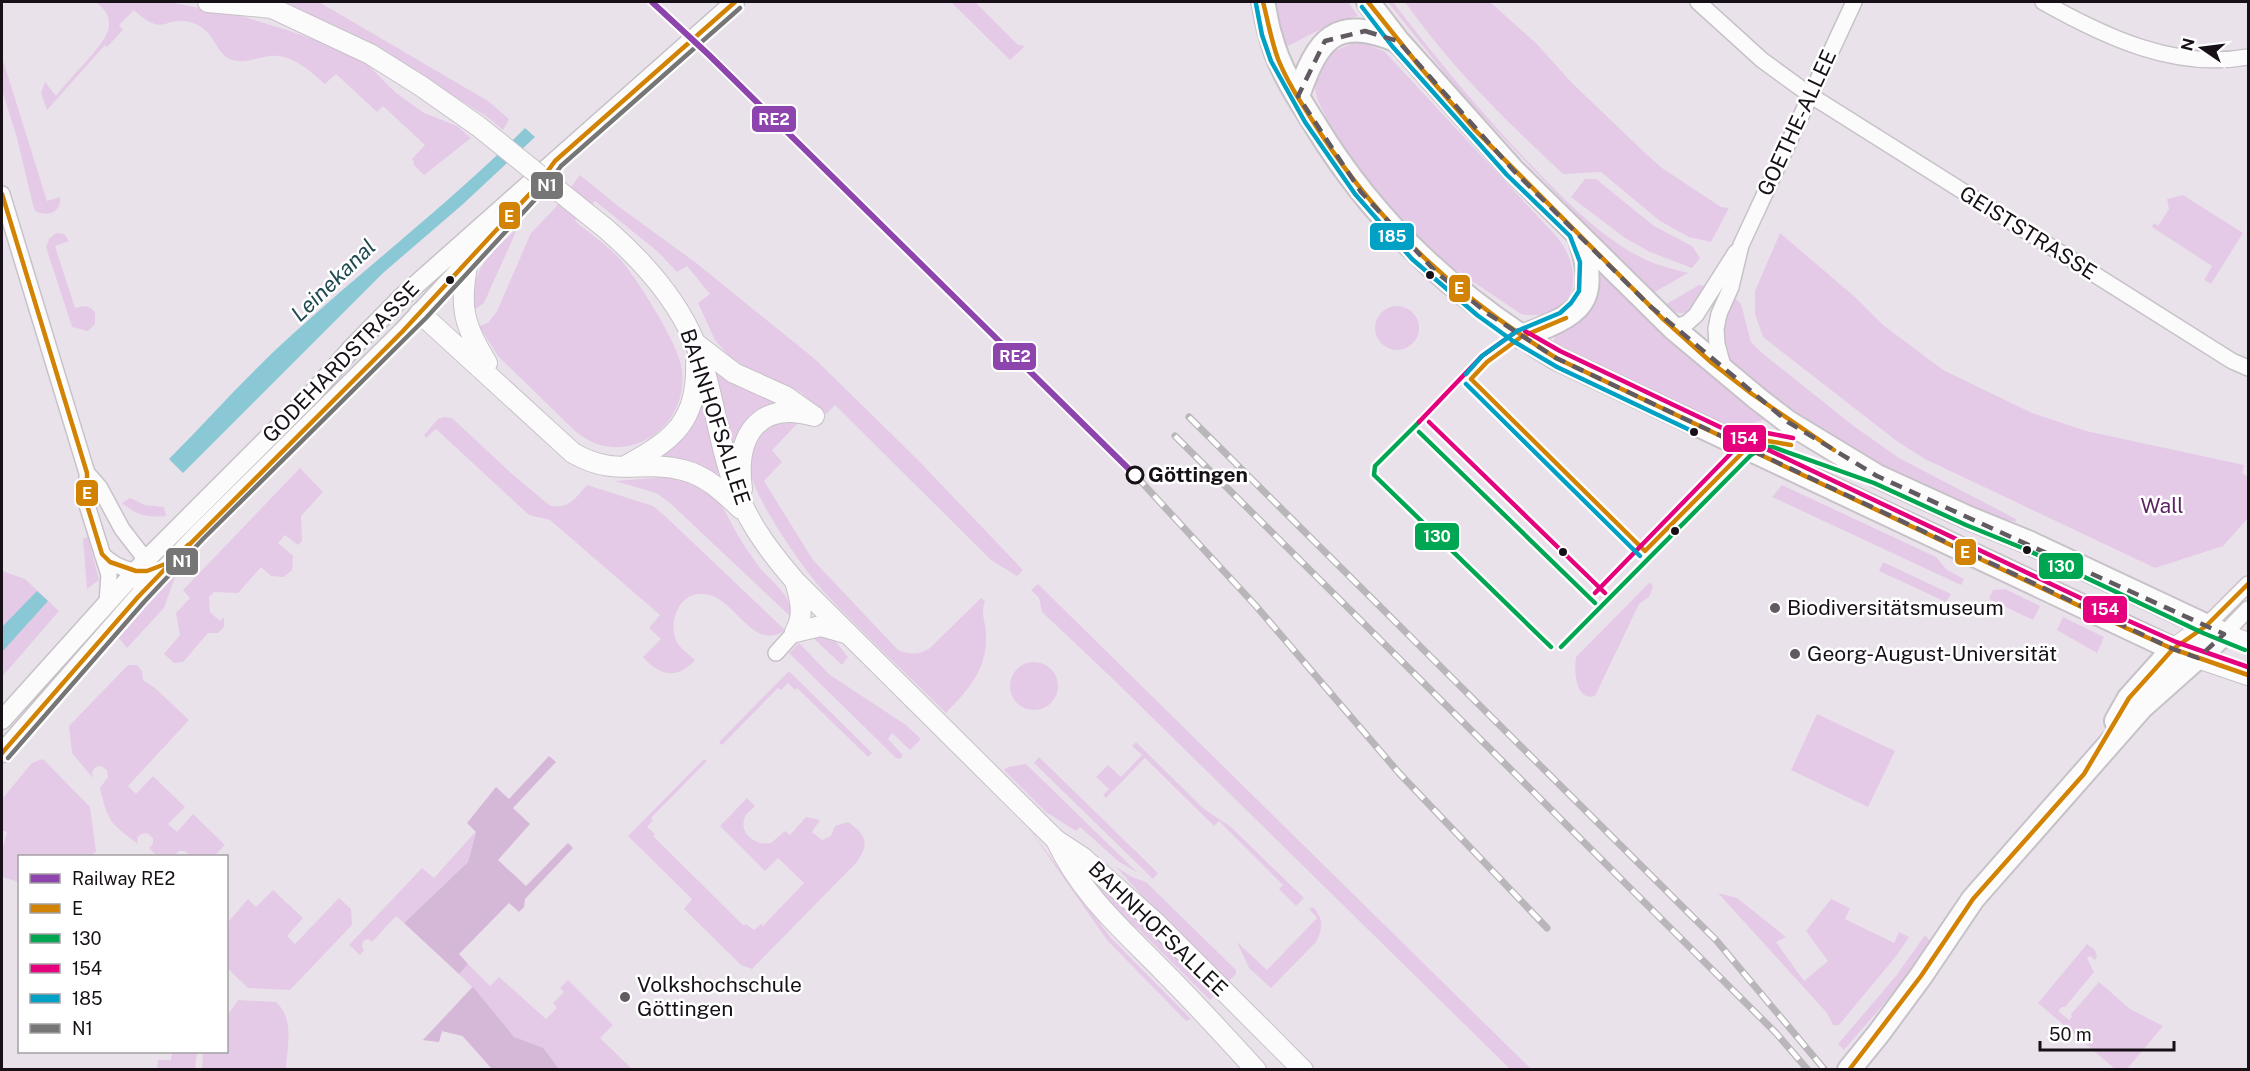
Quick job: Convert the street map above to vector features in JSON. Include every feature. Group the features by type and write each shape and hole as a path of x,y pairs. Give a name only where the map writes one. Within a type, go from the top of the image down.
{"main road":[{"name":"BAHNHOFSALLEE","path":"208,2 266,5 370,54 478,126 629,249 669,296 695,343 729,469 746,512 767,549 795,581 1056,840 1082,856 1157,924 1303,1070"},
{"path":"1263,2 1271,38 1298,96 1332,153 1355,184 1395,231 1436,272 1521,337 1556,358 2126,628 2173,649 2248,675"},
{"path":"1368,2 1398,41 1513,170 1673,328 1788,422 1878,476 2248,643"},
{"path":"1298,96 1312,59 1325,41 1339,34 1356,31 1374,32 1398,41"},
{"path":"1521,337 1564,319 1582,302 1589,273 1577,232"},
{"path":"468,261 463,284 463,310 476,344 500,383"},
{"path":"420,313 500,383 573,453 599,465 665,467 690,472 711,482 746,512"},
{"path":"623,467 658,448 675,433 684,421 695,382 695,343"},
{"path":"695,343 734,373 785,396 814,416 799,412 773,415 762,420 749,432 744,442 741,462 746,512"},
{"path":"795,581 802,612 795,632"},
{"path":"795,632 821,626 850,636"},
{"path":"2084,774 2129,698 2173,649 2215,630"},
{"path":"1849,1070 1921,976 1973,899 2142,707 2198,658 2215,630"},
{"name":"BAHNHOFSALLEE","path":"1056,840 1068,864 1096,903 1256,1070"},
{"path":"1232,1043 1256,1022"}],"street":[{"name":"GODEHARDSTRASSE","path":"2,720 108,603 312,394 353,347 402,297 735,2"},
{"name":"GEISTSTRASSE","path":"1698,2 1762,60 1810,95 2232,361 2248,368"},
{"name":"GOETHE-ALLEE","path":"1673,328 1687,323 1696,315 1741,245 1854,2"},
{"path":"2043,2 2085,25 2151,51 2207,61 2248,57"},
{"name":"GODEHARDSTRASSE","path":"2,753 138,597 420,313 537,186 555,161"},
{"path":"2,194 8,241 87,473 87,505 109,575 108,603"},
{"name":"GOETHE-ALLEE","path":"1725,372 1716,344 1716,329 1719,314 1731,287 1741,245"},
{"path":"402,297 420,313"},
{"path":"87,473 100,488 143,568 138,597"},
{"path":"102,554 110,562 143,568"},
{"name":"GODEHARDSTRASSE","path":"143,568 173,561"},
{"path":"2215,630 2248,584"},
{"path":"2215,630 2248,609"},
{"path":"776,653 795,632"}],"highlighted area":[{"path":"1365,31 1398,41 1513,170 1650,306 1788,422 1877,476 2224,634 2198,658 2173,649 1556,358 1487,313 1436,272 1361,192 1298,96 1325,41"}],"green space":[{"path":"95,2 168,2 238,15 329,45 368,65 396,93 424,113 457,126 471,138 424,175 413,164 412,159 425,145 383,106 377,112 336,74 325,84 304,67 285,57 234,60 223,55 210,35 200,26 183,21 159,25 145,19 134,10 119,25 123,30 107,47 105,45 47,110 41,93 45,82 56,96 97,49 107,33 108,17"},
{"path":"285,2 319,2 488,101 509,119 503,130 486,116 363,39"},
{"path":"951,2 975,2 1018,45 1025,46 1010,60"},
{"path":"1275,2 1348,2 1358,16 1335,22 1286,47"},
{"path":"1388,2 1393,2 1497,129 1584,218 1640,257 1658,265 1688,273 1651,294 1457,89"},
{"path":"1405,2 1490,2 1537,44 1571,82 1662,168 1721,207 1729,208 1711,242 1689,237 1660,221 1601,172 1563,174 1460,71"},
{"path":"1351,44 1367,44 1385,52 1557,237 1572,266 1573,280 1571,293 1554,311 1540,315 1521,314 1441,260 1409,233 1344,152 1318,101 1315,89 1320,66 1332,52"},
{"path":"2,57 47,201 60,197 59,207 53,212 44,214 35,211 17,138 2,90"},
{"path":"580,175 695,262 816,360 917,459 1023,570 1017,576 991,560 835,405 826,414 800,392 746,367 729,356 715,340 698,303 710,294 687,266 677,272 657,251 595,201 575,221 615,254 635,279 670,338 680,361 682,379 675,411 653,436 622,447 604,446 576,432 498,356 479,326 488,323 497,311 531,233 556,207"},
{"path":"1585,179 1596,179 1654,226 1692,246 1700,258 1692,268 1650,252 1625,238 1571,197"},
{"path":"2183,195 2243,233 2211,284 2204,280 2212,266 2152,227 2154,223 2158,226 2169,209 2167,199"},
{"path":"518,227 484,303 474,310 474,294 479,271 490,254"},
{"path":"56,233 64,234 69,241 55,246 75,308 88,307 95,312 95,324 88,331 72,327 46,247 49,239"},
{"name":"Wall","path":"1780,233 1855,297 1883,325 1943,370 2032,413 2086,431 2244,465 2242,473 2248,477 2248,518 2223,546 2155,568 1925,459 1898,442 1763,337 1755,314 1755,291"},
{"path":"1602,272 1680,347 1766,419 1731,431 1553,343 1555,336 1575,324 1593,304"},
{"path":"1699,285 1707,286 1694,306 1685,313 1672,311 1663,306"},
{"path":"1735,298 1741,304 1751,342 1762,353 1855,427 1899,458 2016,519 2016,522 1951,499 1878,465 1808,423 1744,377 1733,366 1724,341 1727,315"},
{"path":"1397,306 1413,312 1419,328 1413,344 1397,350 1381,344 1375,328 1381,312"},
{"path":"711,360 785,398 733,450"},
{"path":"702,399 720,470 714,478 672,465 653,454"},
{"path":"452,418 549,505 561,506 571,502 587,485 653,506 785,630 774,635 763,635 753,630 715,597 696,594 682,602 674,624 677,643 695,660 682,671 662,672 643,657 661,639 649,628 660,615 550,520 529,515 436,429 426,438 424,435 438,419"},
{"path":"800,421 772,450 782,462 764,481 813,560 898,650 915,654 930,648 981,598 985,601 983,610 986,630 984,658 969,687 946,713 826,594 780,533 759,495 749,466 751,453 757,440 761,434 776,424"},
{"path":"300,468 323,492 301,516 302,541 298,545 285,535 278,543 293,556 292,570 284,577 271,576 261,567 238,593 214,592 209,597 210,612 220,621 224,617 224,627 218,633 208,633 183,662 174,663 164,654 180,635 176,613 190,598 183,590"},
{"path":"666,477 695,484 714,496 753,559 785,596 791,609 791,617 670,503 656,493 615,481"},
{"path":"1782,485 1936,557 1947,570 1964,579 1961,585 1772,497"},
{"path":"130,498 145,505 164,507 166,516 148,516 137,513 122,503"},
{"path":"88,537 99,580 87,589 83,539"},
{"path":"1883,562 1951,594 1946,602 1879,571"},
{"path":"2,571 25,579 59,611 2,677"},
{"path":"177,571 164,608 127,648 117,636"},
{"path":"1650,582 1653,587 1649,597 1639,604 1595,696 1588,697 1583,694 1577,684 1576,657"},
{"path":"1038,584 1531,1069 1510,1069 1042,612 1039,598 1031,590"},
{"path":"2005,589 2040,606 2033,620 1989,599 1993,590"},
{"path":"2063,617 2104,637 2097,653 2057,630"},
{"path":"815,634 832,637 848,657 842,665 811,636"},
{"path":"799,643 830,675 906,725 921,739 910,750 892,733 888,739 903,755 900,759 896,758 789,653"},
{"path":"1034,662 1051,669 1058,686 1051,703 1034,710 1017,703 1010,686 1017,669"},
{"path":"128,665 137,665 142,671 143,680 155,688 189,720 128,786 136,794 153,776 185,807 168,824 177,832 193,814 225,845 215,855 190,855 185,851 179,851 175,855 156,855 149,848 153,844 153,838 147,833 137,838 138,844 121,831 108,815 100,788 108,777 107,770 101,766 96,767 92,772 93,778 72,753 69,726"},
{"path":"789,671 872,753 868,757 797,688 795,690 788,683 781,690 778,688 722,745 719,742"},
{"path":"1817,714 1895,751 1868,807 1791,770"},
{"path":"1136,742 1204,809 1231,827 1304,898 1296,906 1279,889 1283,885 1219,821 1214,826 1145,758 1106,798 1103,795 1109,789 1096,777 1108,765 1121,777 1142,755 1132,746"},
{"path":"1039,757 1158,873 1153,879 1034,763"},
{"path":"43,759 90,807 96,852 91,855 18,855 18,882 2,877 2,852 7,832 2,830 2,799 32,763"},
{"path":"704,759 707,761 651,818 653,820 647,827 655,834 653,836 744,926 746,924 754,930 761,924 763,926 804,883 778,858 765,871 720,826 747,798 755,806 745,817 744,829 750,837 760,843 771,843 785,831 790,835 806,817 820,820 812,832 822,840 831,836 835,826 848,822 859,831 865,844 857,862 752,969 741,965 684,909 692,899 628,836"},
{"path":"1026,764 1138,873 1118,861 1080,827 1076,831 1046,812 1004,770 1008,767"},
{"path":"1025,823 1111,938 1191,1019 1186,1021 1107,940"},
{"path":"476,831 468,862 404,923 396,916 372,942 368,939 363,941 364,950 360,955 349,945 422,868 434,878"},
{"path":"1077,860 1215,995 1210,1000 1138,929 1113,912"},
{"path":"1116,867 1146,882 1236,970 1236,974 1227,983 1166,922"},
{"path":"273,890 303,918 287,936 295,944 339,898 351,909 352,925 290,990 248,988 228,969 228,920 248,899 256,907"},
{"path":"1718,893 1737,898 1786,937 1776,942 1804,981 1828,961 1806,931 1831,899 1850,908 1845,919 1894,943 1899,932 1909,937 1897,955 1839,1025 1833,1025 1827,1013"},
{"path":"1313,907 1321,920 1320,933 1316,942 1271,988 1249,968 1237,942 1267,970 1317,918 1309,909"},
{"path":"1925,935 1930,941 1928,947 1889,998 1844,1050 1838,1044 1896,976"},
{"path":"2087,944 2095,950 2097,956 2095,960 2090,956 2087,958 2094,972 2065,1007 2058,1011 2069,1020 2072,1017 2071,1014 2099,982 2130,1009 2163,1026 2127,1069 2115,1069 2038,1003"},
{"path":"468,964 490,986 499,977 546,1019 557,1008 553,1003 564,992 560,988 568,980 613,1025 600,1038 632,1069 492,1069 462,1036 442,1031 439,1042 423,1040 472,987 459,974"},
{"path":"238,1000 276,1002 286,1016 288,1025 286,1069 202,1069 203,1053 228,1053 228,1015"},
{"path":"172,1053 197,1053 195,1069 157,1069 158,1060 171,1060"}],"shaded area":[{"path":"549,756 556,762 513,808 530,824 498,860 526,886 568,843 573,848 525,899 524,907 519,912 509,903 459,954 468,964 459,974 404,923 468,862 476,832 467,823 496,787 509,799"},
{"path":"473,987 514,1037 543,1048 559,1069 492,1069 463,1036 442,1031 439,1042 423,1040"}],"water":[{"path":"525,128 535,137 462,205 383,273 183,473 169,459 279,347 469,181"},
{"path":"37,591 48,601 2,652 2,627"}],"railway":[{"path":"1189,417 1716,940 1825,1070"},
{"path":"1175,436 1776,1033 1808,1070"},
{"path":"1135,475 1256,606 1399,773 1547,928"}],"rail line":[{"name":"RE2","path":"652,2 709,55 1135,475"}],"transit line":[{"name":"E","path":"2,194 87,473 87,505 102,554 110,562 136,571 147,571 173,561 402,332 537,186 555,161 735,2"},
{"name":"E","path":"1263,2 1273,45 1282,69 1345,169 1371,201 1426,259 1455,285 1520,335 1556,358 2126,628 2173,649 2248,675"},
{"name":"E","path":"1368,2 1475,130 1662,318 1712,363 1752,394 1834,450"},
{"name":"185","path":"1256,4 1262,35 1271,61 1305,122 1355,194 1412,259 1477,315 1513,341 1557,367 1694,432"},
{"name":"185","path":"1362,7 1392,46 1507,175 1570,236 1580,262 1579,291 1571,303 1560,313 1517,331 1482,356 1466,374"},
{"name":"N1","path":"8,758 144,602 203,539 426,318 543,191 561,166 740,8"},
{"name":"E","path":"1471,379 1487,362 1521,337 1566,318"},
{"name":"154","path":"1419,422 1482,356 1517,331"},
{"name":"154","path":"1525,331 1560,351 2129,621 2176,642 2248,667"},
{"name":"E","path":"1471,379 1645,551"},
{"name":"185","path":"1466,384 1640,556"},
{"name":"130","path":"1419,422 1375,466 1374,475 1551,647"},
{"name":"154","path":"1429,422 1605,593"},
{"name":"130","path":"1419,432 1595,603"},
{"name":"154","path":"1595,593 1741,443 1767,433 1793,438"},
{"name":"E","path":"1645,551 1746,449 1768,441 1791,445"},
{"name":"130","path":"1561,647 1751,455 1764,447 1773,447 1874,483 2245,650"},
{"name":"E","path":"2,753 138,597 188,545"},
{"name":"E","path":"1849,1070 1921,976 1973,899 2084,774 2129,698 2173,649 2206,626 2248,584"}],"place":[{"name":"Göttingen","path":"1135,475"},
{"name":"Biodiversitätsmuseum","path":"1775,608"},
{"name":"Georg-August-Universität","path":"1795,654"},
{"name":"Volkshochschule Göttingen","path":"625,997"}],"water label":[{"name":"Leinekanal","path":"333,280"}]}
